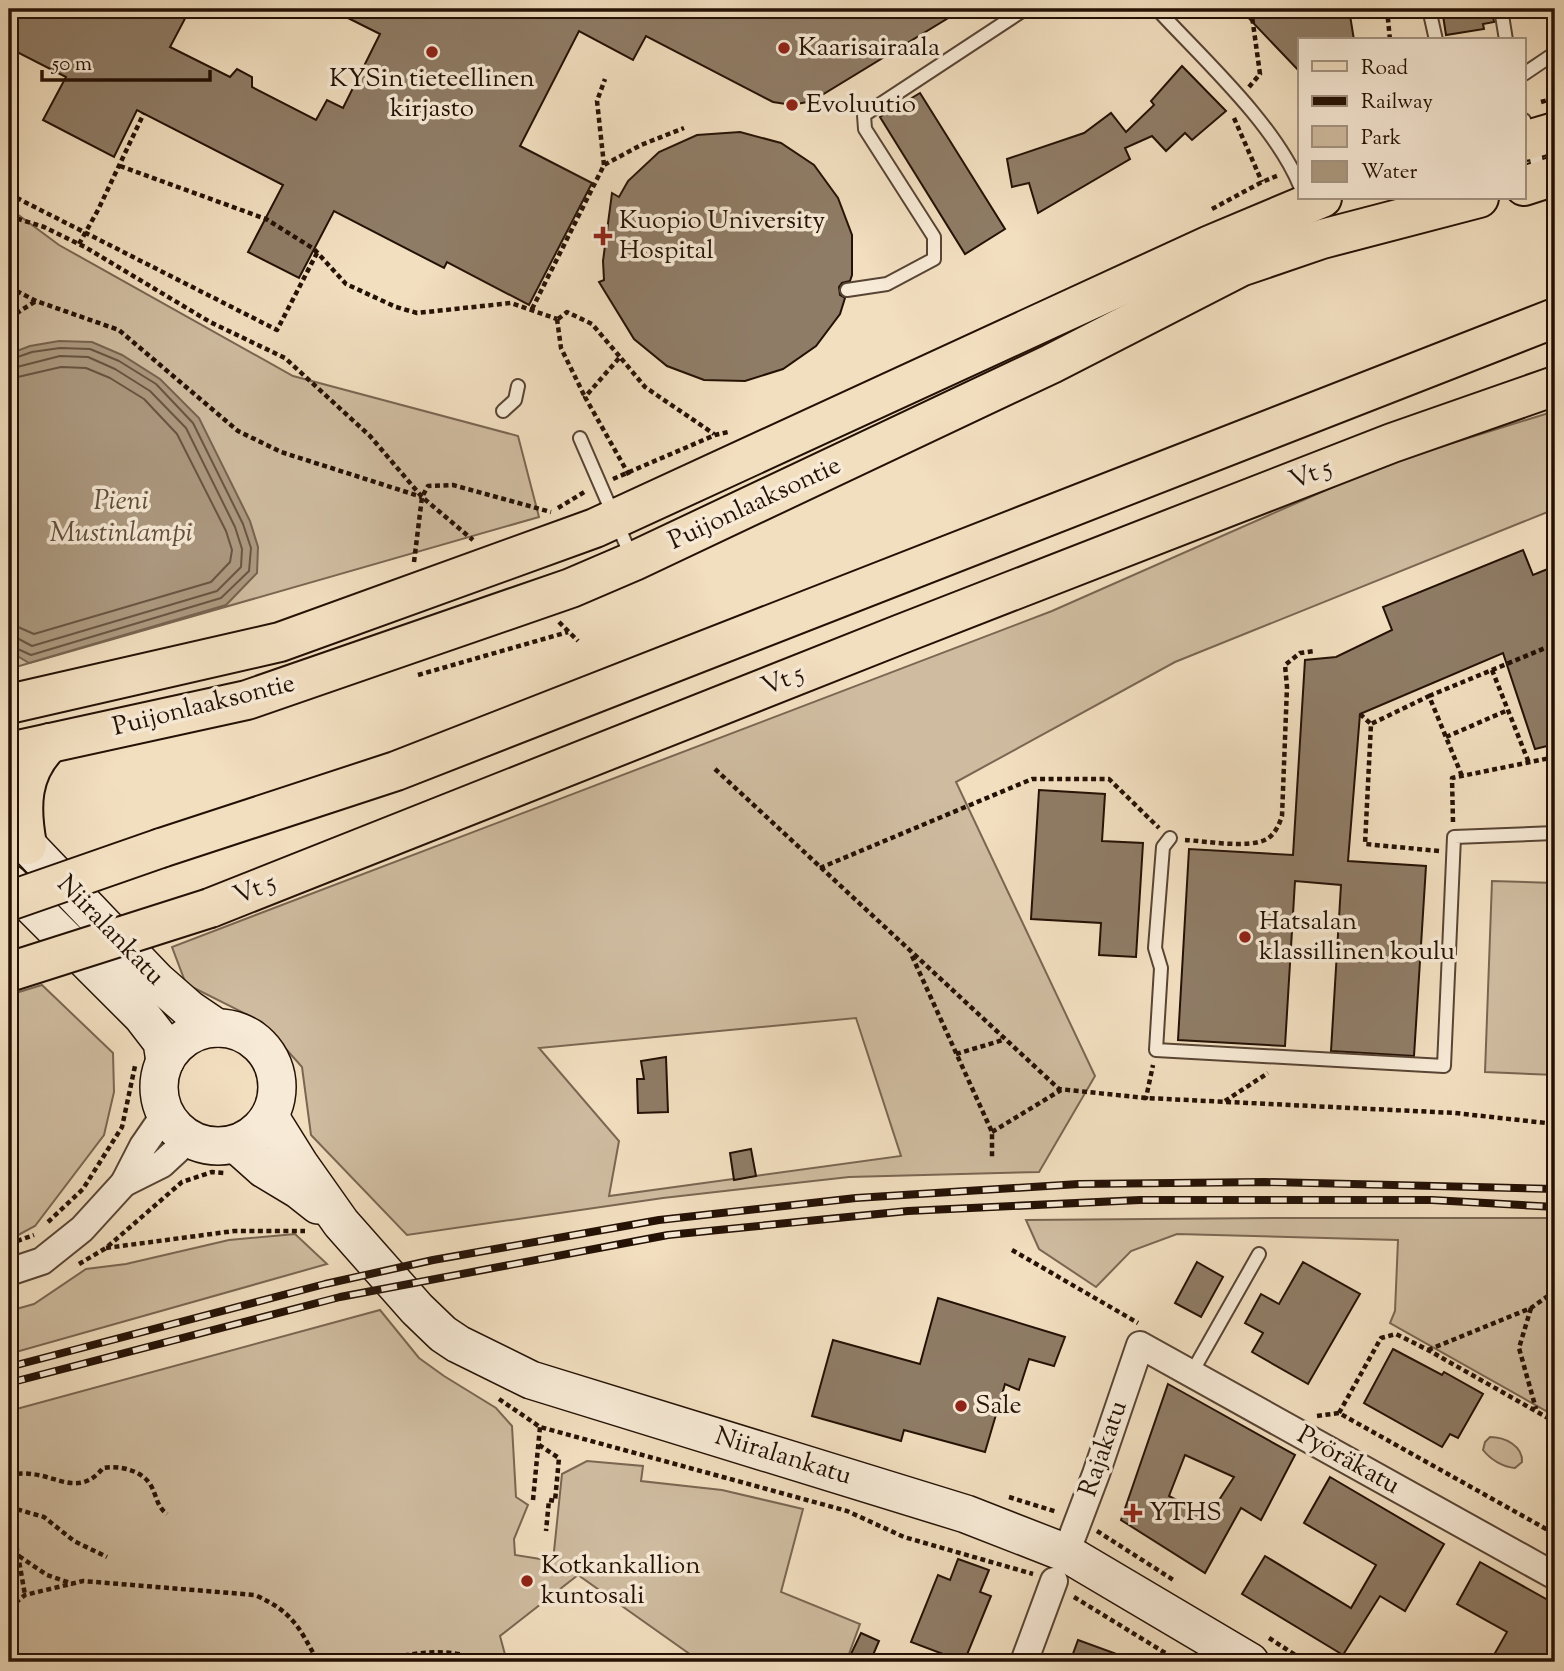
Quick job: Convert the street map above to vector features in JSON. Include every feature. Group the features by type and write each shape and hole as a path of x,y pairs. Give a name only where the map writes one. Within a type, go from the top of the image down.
{"main road":[{"name":"Puijonlaaksontie","path":"9,704 280,642 613,545 1312,209 1449,200"},
{"path":"9,901 408,766 1555,318"},
{"name":"Vt 5","path":"9,972 210,908 888,639 1392,443 1555,386"},
{"name":"Puijonlaaksontie","path":"9,752 247,701 571,588 613,545"},
{"path":"18,836 27,774 50,743"},
{"name":"Niiralankatu","path":"18,836 157,981 189,1009 217,1028"},
{"name":"Niiralankatu","path":"9,883 142,1016 162,1042 150,1063"},
{"path":"217,1028 245,1034 255,1041 268,1056 276,1074 278,1090 270,1117 251,1138 236,1144 211,1147 177,1127 159,1091 161,1072 150,1063 193,1034 217,1028"},
{"name":"Niiralankatu","path":"270,1117 300,1165 329,1227"},
{"name":"Niiralankatu","path":"236,1144 264,1169 299,1191 329,1227 443,1334 474,1353 531,1380 966,1514 1060,1567 1251,1662"}],"street":[{"path":"9,1272 42,1261 82,1229 124,1183 143,1146 177,1127"},
{"name":"Rajakatu","path":"1024,1662 1096,1474 1142,1335"},
{"name":"Pyöräkatu","path":"1142,1335 1191,1374 1555,1576"}],"lane":[{"path":"847,290 887,284 934,259 934,237 865,129 864,116 1025,9"},
{"path":"1157,9 1263,124 1298,180"},
{"path":"1429,9 1436,38"},
{"path":"1501,9 1506,38"},
{"path":"1526,73 1555,53"},
{"path":"1534,133 1540,181"},
{"path":"503,411 515,400 518,386"},
{"path":"580,438 613,545"},
{"path":"1170,838 1163,847 1155,948 1161,968 1156,1050 1444,1066 1454,837 1555,833"},
{"path":"1191,1374 1259,1254"}],"path":[{"path":"1251,9 1260,74 1230,108 1262,182"},
{"path":"1387,9 1390,38"},
{"path":"532,309 604,165 597,101 605,79"},
{"path":"79,244 144,113"},
{"path":"604,165 641,145 684,128"},
{"path":"120,166 265,219 317,253 346,284 396,307 417,313 511,303 557,319"},
{"path":"9,194 277,330 317,253"},
{"path":"9,216 44,227 79,244 210,322 285,358 370,436 422,497 473,540"},
{"path":"9,287 36,301 119,330 238,431 281,452 422,497"},
{"path":"9,318 36,301"},
{"path":"557,319 567,312 592,324 645,387 715,435"},
{"path":"557,319 561,348 629,474"},
{"path":"586,397 620,357"},
{"path":"413,571 422,497 428,486 453,485 552,513"},
{"path":"558,621 578,641"},
{"path":"1371,724 1429,696 1555,644"},
{"path":"820,867 1032,779 1109,779 1170,838 1254,844 1269,838 1278,827 1282,816 1287,687 1285,665 1300,653 1315,651"},
{"path":"1492,670 1529,763"},
{"path":"1429,696 1462,776"},
{"path":"1446,737 1508,710"},
{"path":"1360,714 1371,724"},
{"path":"1371,724 1365,844 1453,853"},
{"path":"1454,837 1452,778 1555,757"},
{"path":"715,769 1059,1089 1146,1098 1455,1113 1555,1124"},
{"path":"911,952 992,1132 992,1157"},
{"path":"956,1054 1004,1040"},
{"path":"1146,1098 1156,1050"},
{"path":"1224,1102 1289,1059"},
{"path":"46,1225 83,1189 122,1127 150,1063"},
{"path":"992,1132 1059,1089"},
{"path":"106,1248 234,1231 329,1227"},
{"path":"9,1244 36,1234"},
{"path":"1012,1250 1142,1335"},
{"path":"1428,1350 1531,1308 1555,1291"},
{"path":"1531,1308 1519,1348 1536,1410"},
{"path":"1339,1413 1381,1338 1396,1334 1555,1422"},
{"path":"495,1396 540,1427 847,1511 904,1536 993,1561 1060,1567 1081,1602 1180,1662"},
{"path":"1315,1417 1339,1413 1555,1534"},
{"path":"533,1500 540,1427"},
{"path":"539,1445 559,1458 555,1501 549,1500 546,1531"},
{"path":"9,1474 33,1474 73,1484 98,1475 103,1468 112,1466 128,1469 150,1484 155,1499 167,1514"},
{"path":"25,1595 9,1506 44,1517 74,1541 107,1557"},
{"path":"18,1556 47,1575 73,1584"},
{"path":"9,1608 25,1595 83,1581 255,1595 275,1604 298,1624 318,1662"},
{"path":"362,1662 423,1653 453,1652 482,1662"}],"green space":[{"path":"9,208 59,245 293,376 518,436 539,517 9,669"},
{"path":"1555,411 1555,509 1175,662 956,782 1095,1076 1039,1172 849,1177 663,1198 407,1235 311,1135 302,1067 262,1022 186,984 172,947 1052,611 1385,464","holes":["856,1018 901,1156 609,1196 619,1141 539,1048"]},
{"path":"1492,881 1555,883 1555,1075 1485,1072"},
{"path":"42,985 113,1053 114,1092 104,1135 35,1226 9,1240 9,995"},
{"path":"1555,1218 1555,1416 1390,1323 1395,1311 1398,1240 1177,1234 1131,1251 1096,1287 1039,1249 1026,1220"},
{"path":"295,1234 327,1264 9,1354 9,1311 34,1304 86,1269 126,1264 229,1240"},
{"path":"380,1310 419,1358 496,1408 512,1426 516,1497 528,1505 514,1539 515,1555 553,1561 562,1474 587,1461 643,1466 641,1481 722,1490 803,1509 781,1592 860,1624 846,1662 701,1662 578,1575 500,1636 507,1662 9,1662 9,1411"},
{"path":"1490,1437 1516,1447 1522,1456 1522,1462 1515,1468 1502,1465 1490,1457 1483,1450"}],"water":[{"name":"Pieni Mustinlampi","path":"59,341 92,342 122,355 160,379 199,418 250,521 258,547 257,573 226,605 29,663 9,651 9,354 30,346"}],"building":[{"path":"9,9 190,9 170,47 230,77 237,69 252,77 252,87 316,120 327,100 343,108 380,34 330,9 963,9 812,101 792,105 773,102 646,36 633,60 579,31 520,146 592,183 529,305 447,262 444,268 334,211 299,278 248,252 283,185 137,110 114,157 43,120 66,77 9,48"},
{"path":"1240,9 1349,9 1354,38 1298,38 1298,70"},
{"path":"1442,9 1492,9 1494,22 1483,24 1484,29 1446,35"},
{"path":"1182,66 1226,111 1192,140 1185,133 1166,151 1152,136 1125,148 1130,159 1038,213 1029,183 1012,187 1007,159 1084,133 1111,113 1126,132 1154,105 1151,101"},
{"path":"920,93 1005,229 965,254 880,117"},
{"path":"740,132 781,143 814,165 838,198 852,235 852,275 850,281 839,287 840,295 845,298 840,314 816,346 783,369 745,381 704,380 667,366 634,339 599,282 604,280 603,261 612,193 619,197 628,181 659,152 697,135"},
{"path":"1523,550 1533,575 1555,566 1555,744 1535,749 1503,653 1360,714 1348,861 1426,866 1414,1056 1331,1051 1341,885 1295,881 1285,1046 1178,1040 1189,849 1293,855 1305,660 1336,657 1392,630 1383,607"},
{"path":"1039,790 1105,794 1102,841 1143,843 1136,957 1099,955 1101,923 1031,919"},
{"path":"666,1057 668,1112 638,1113 637,1079 644,1079 641,1061"},
{"path":"751,1149 756,1176 734,1180 730,1153"},
{"path":"1197,1262 1223,1277 1201,1317 1175,1303"},
{"path":"1303,1262 1360,1294 1308,1384 1252,1352 1263,1333 1245,1323 1261,1294 1279,1304"},
{"path":"938,1298 1065,1337 1054,1366 1029,1359 1019,1390 1005,1384 985,1452 904,1430 901,1441 812,1416 833,1340 920,1364"},
{"path":"1393,1349 1442,1375 1444,1372 1483,1394 1458,1438 1450,1434 1442,1447 1364,1403"},
{"path":"1168,1384 1295,1455 1261,1520 1241,1508 1205,1573 1121,1520","holes":["1185,1455 1234,1477 1208,1517 1169,1496"]},
{"path":"1330,1477 1444,1544 1405,1611 1380,1596 1343,1655 1242,1594 1265,1556 1351,1608 1376,1565 1304,1523"},
{"path":"958,1559 989,1570 980,1592 991,1596 964,1662 911,1642 938,1575 950,1580"},
{"path":"1480,1562 1555,1604 1555,1646 1546,1662 1490,1662 1507,1632 1457,1604"},
{"path":"861,1633 879,1641 870,1662 862,1662 850,1656"},
{"path":"1078,1640 1133,1660 1070,1662"}],"railway":[{"path":"9,1367 325,1284 433,1260 659,1220 856,1198 1079,1184 1265,1182 1555,1189"},
{"path":"9,1383 340,1297 668,1235 908,1211 1140,1200 1432,1200 1555,1207"}],"place":[{"name":"Kaarisairaala","path":"784,48"},
{"name":"KYSin tieteellinen kirjasto","path":"432,52"},
{"name":"Evoluutio","path":"792,105"},
{"name":"Kuopio University Hospital","path":"603,236"},
{"name":"Hatsalan klassillinen koulu","path":"1245,937"},
{"name":"Sale","path":"961,1406"},
{"name":"YTHS","path":"1133,1513"},
{"name":"Kotkankallion kuntosali","path":"527,1581"}]}
